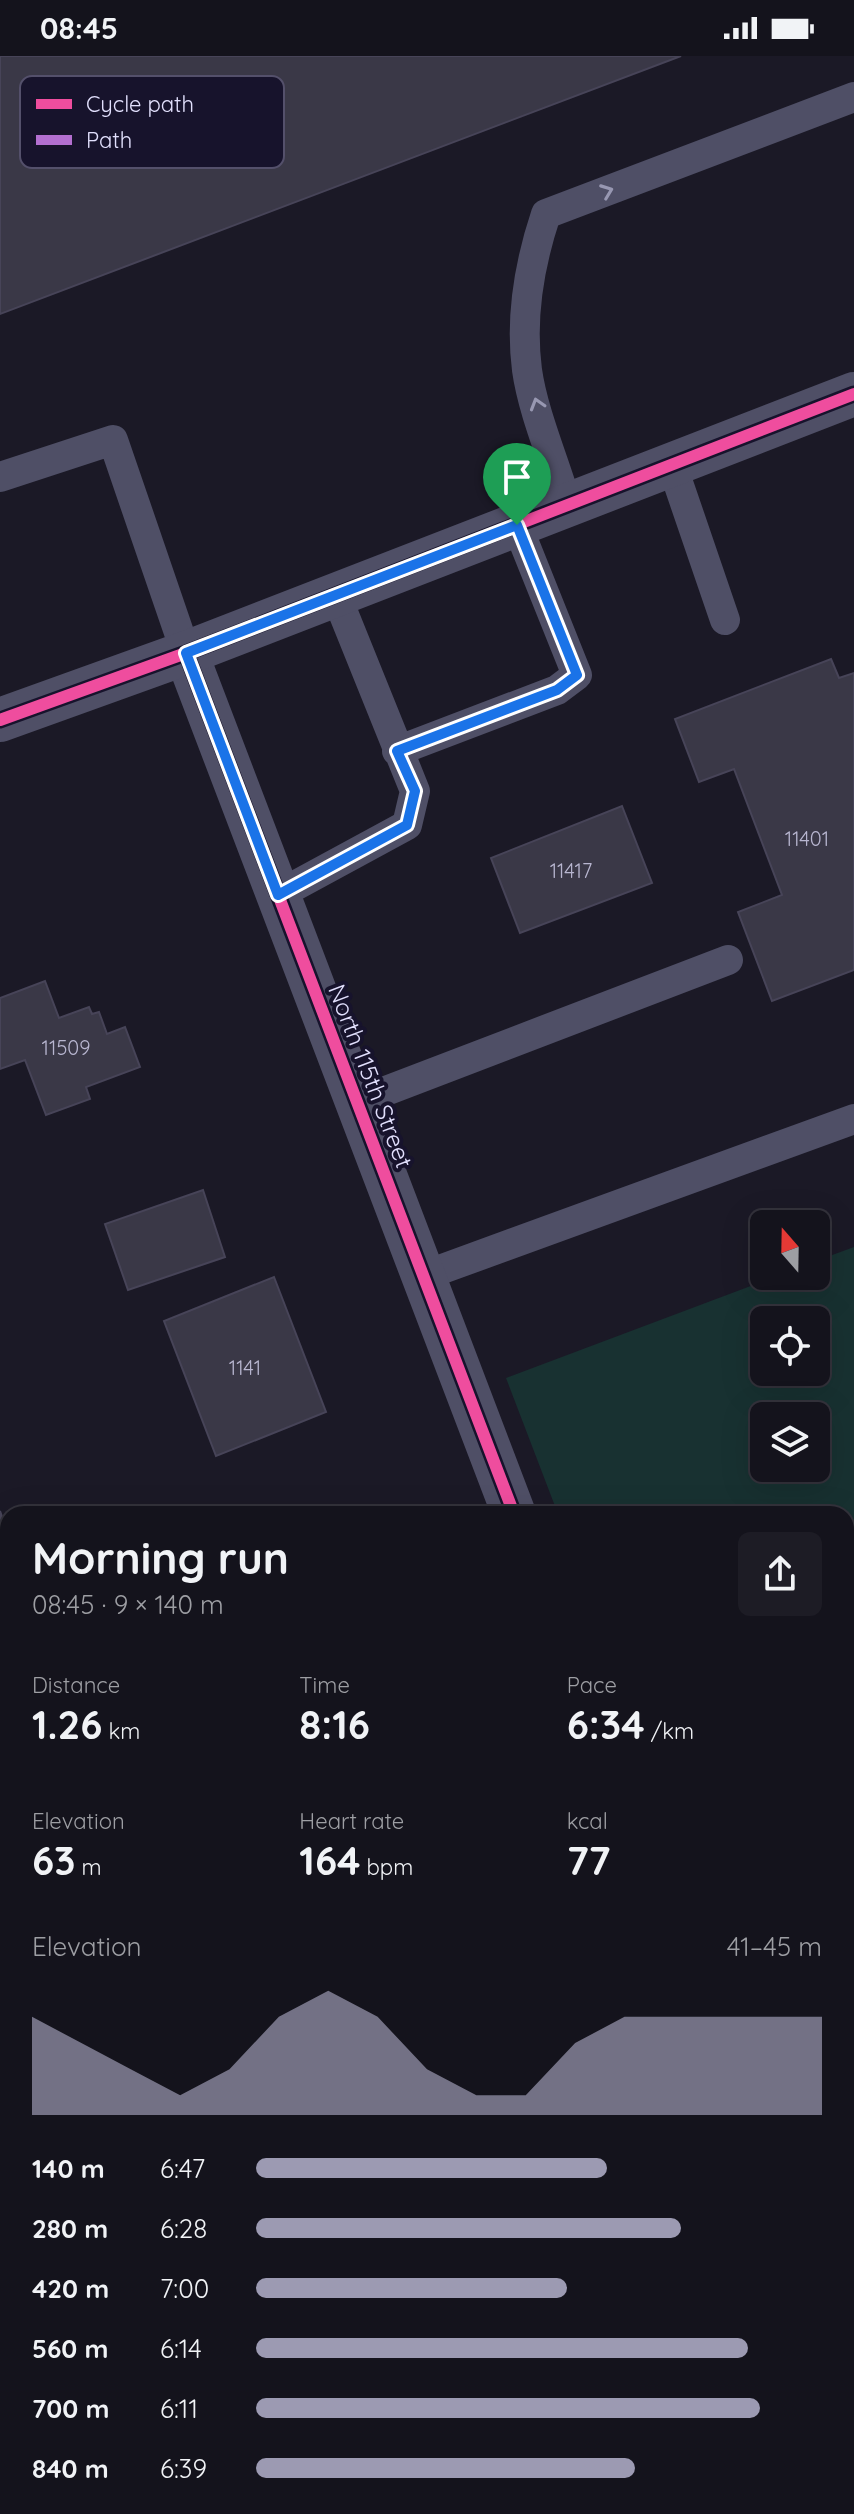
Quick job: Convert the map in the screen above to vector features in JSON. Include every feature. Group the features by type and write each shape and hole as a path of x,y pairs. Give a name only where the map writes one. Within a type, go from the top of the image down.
{"street":[{"path":"0,720 186,653 854,394"},
{"name":"North 115th Street","path":"186,653 511,1506"}],"lane":[{"path":"567,505 527,372 524,316 531,259 546,214 854,97"},
{"path":"0,477 113,440 186,653"},
{"path":"672,465 725,620"},
{"path":"397,751 557,690 577,675 517,525"},
{"path":"278,895 407,825 415,791 336,595"},
{"path":"357,1102 728,960"},
{"path":"423,1276 854,1119"}],"green space":[{"path":"854,1247 854,1506 555,1506 506,1378 750,1286 750,1290 830,1290 830,1256"}],"building":[{"path":"0,56 681,56 0,314"},
{"path":"831,659 839,678 854,673 854,970 772,1001 738,912 782,895 734,769 699,782 675,719"},
{"path":"622,806 652,883 520,933 491,858"},
{"path":"45,981 59,1018 89,1007 92,1014 99,1012 107,1034 125,1027 140,1067 86,1087 90,1099 46,1115 25,1060 0,1069 0,998"},
{"path":"203,1190 225,1257 128,1290 105,1224"},
{"path":"274,1277 326,1412 216,1456 164,1321"}],"cycle path":[{"path":"0,720 186,653 854,394"},
{"path":"186,653 511,1506"}],"route":[{"path":"517,525 577,675 557,690 397,751 415,791 407,825 278,895 186,653 517,525"}]}
